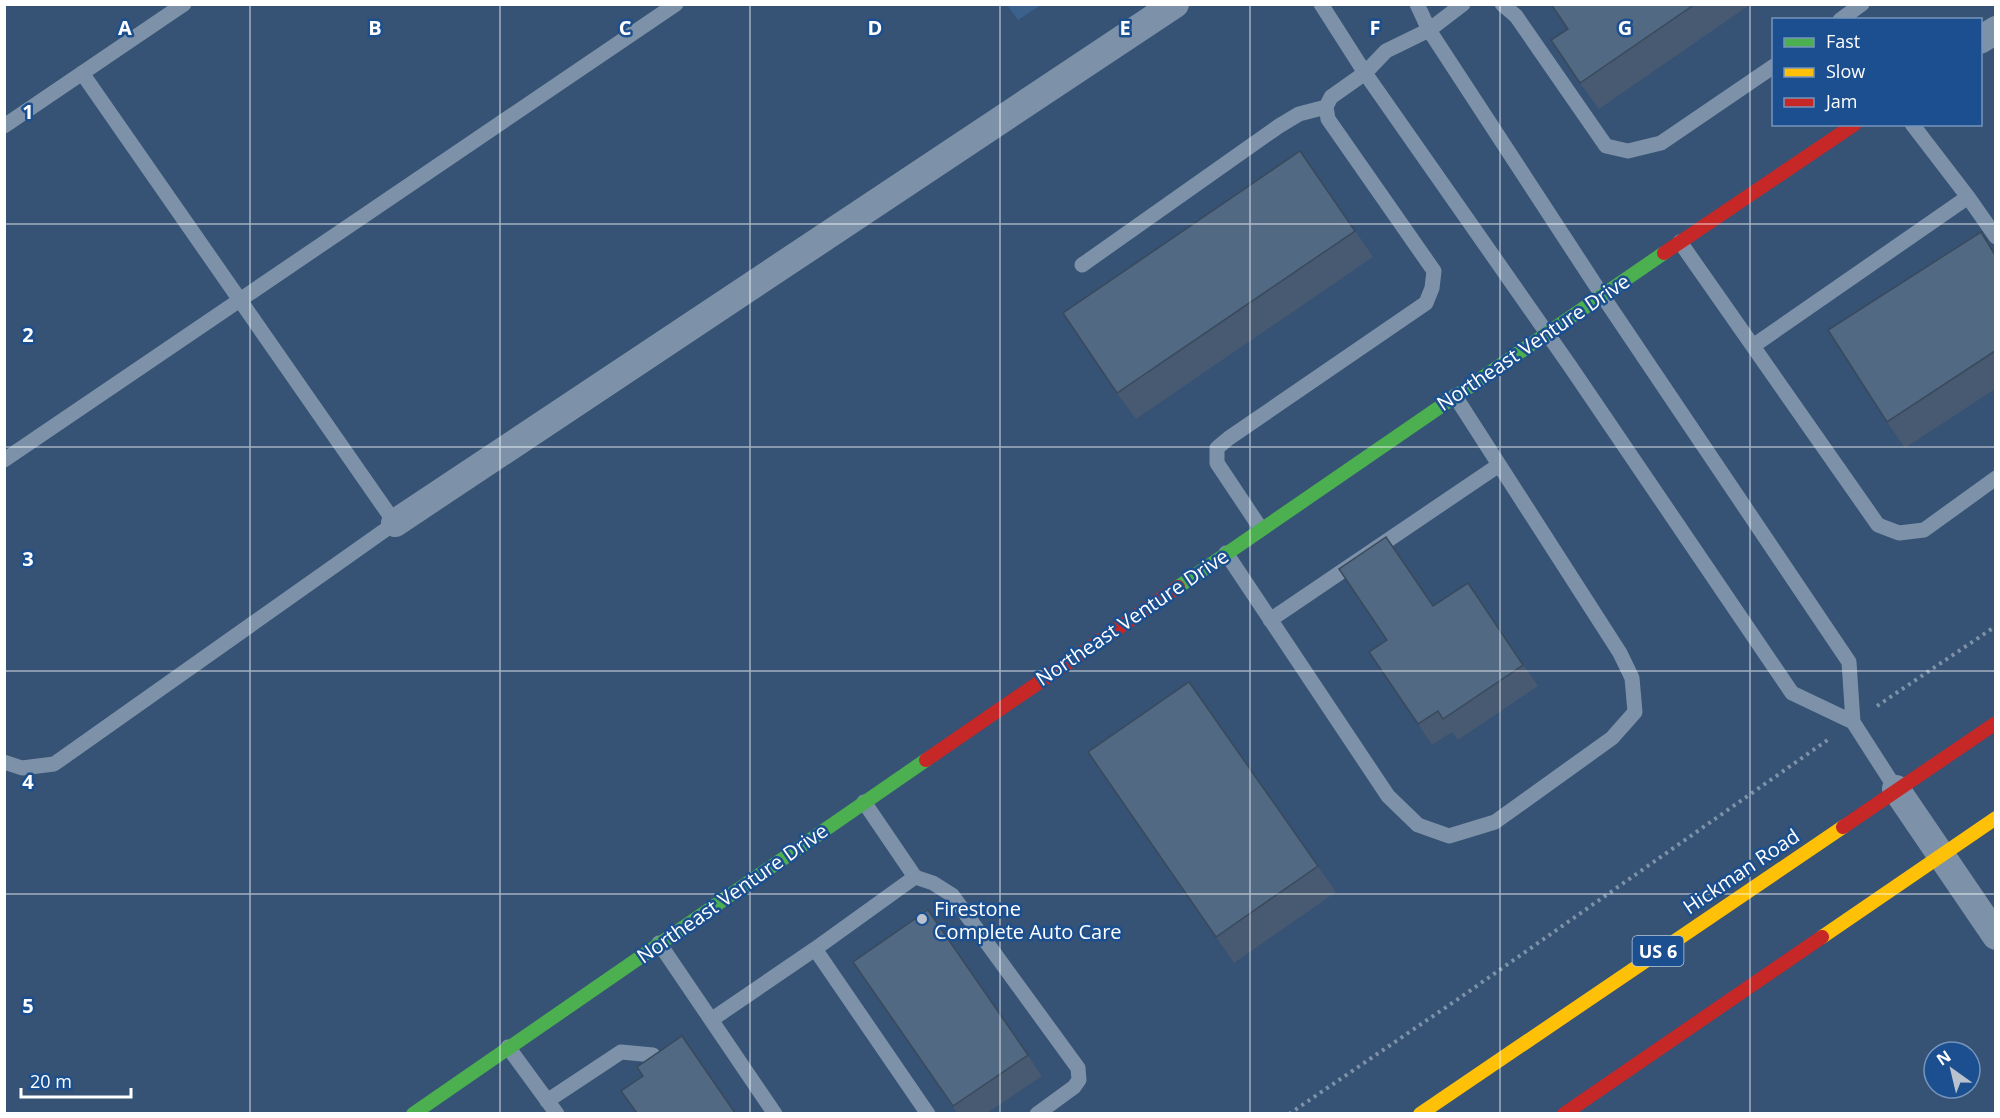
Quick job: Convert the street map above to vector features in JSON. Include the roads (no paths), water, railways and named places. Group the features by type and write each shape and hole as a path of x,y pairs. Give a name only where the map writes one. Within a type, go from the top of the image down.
{"main road":[{"name":"Northeast Venture Drive","path":"414,1113 864,801 1852,126"},
{"name":"Hickman Road","path":"1420,1113 1995,723"},
{"path":"1564,1113 1995,818"}],"street":[{"path":"394,523 1175,4"},
{"path":"1982,39 1995,30"},
{"path":"1896,789 1995,936"}],"lane":[{"path":"6,121 184,4"},
{"path":"4,460 676,4"},
{"path":"1321,4 1365,74 1546,333 1792,693 1853,722"},
{"path":"1417,4 1429,30 1602,295 1849,662 1853,722 1896,789"},
{"path":"1261,529 1217,463 1217,448 1426,303 1432,288 1434,271 1328,119 1326,107 1331,97 1365,74 1386,51 1429,30 1463,4"},
{"path":"1502,4 1516,16 1606,146 1628,151 1660,143 1772,67"},
{"path":"1843,18 1862,4"},
{"path":"4,762 21,768 54,764 394,523 82,73"},
{"path":"1082,265 1279,126 1299,114 1326,107"},
{"path":"1914,126 1968,197 1995,237"},
{"path":"1753,346 1968,197"},
{"path":"1680,242 1878,525 1899,533 1924,530 1995,478"},
{"path":"1226,553 1388,796 1418,825 1449,836 1495,822 1612,738 1635,712 1632,678 1620,653 1455,396"},
{"path":"1270,620 1499,465"},
{"path":"864,801 915,877 933,883 952,895 1078,1068 1079,1080 1074,1087 1037,1113"},
{"path":"711,1020 915,877"},
{"path":"659,943 775,1113"},
{"path":"815,949 928,1113"},
{"path":"508,1047 557,1113"},
{"path":"547,1101 621,1052 653,1055 669,1077"}],"water":[{"path":"1007,5 1041,5 1018,20"}],"place":[{"name":"Firestone Complete Auto Care","path":"922,919"}]}
